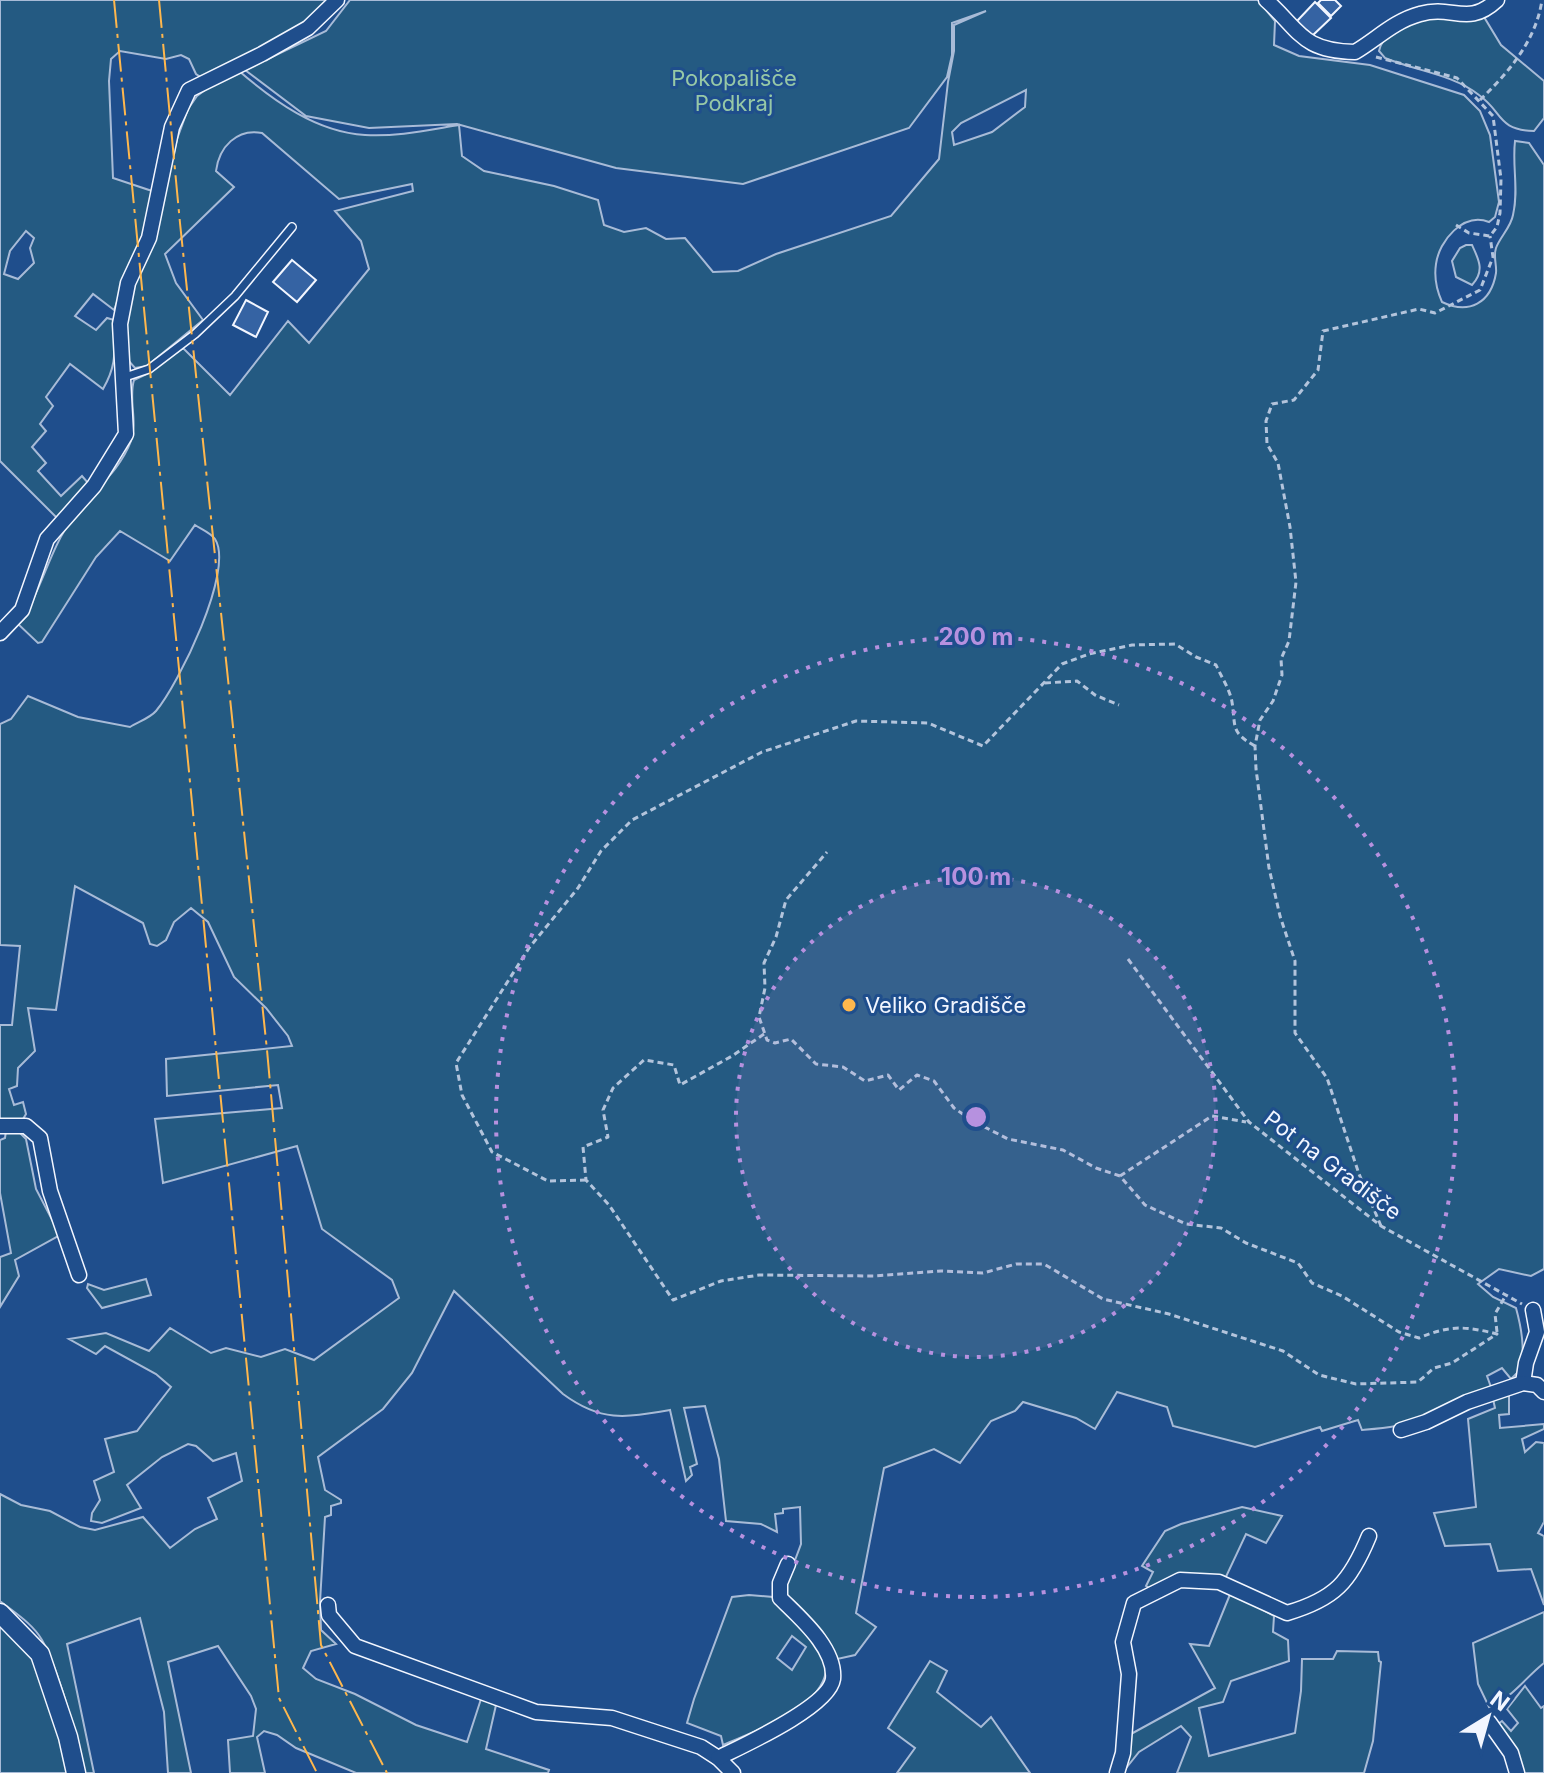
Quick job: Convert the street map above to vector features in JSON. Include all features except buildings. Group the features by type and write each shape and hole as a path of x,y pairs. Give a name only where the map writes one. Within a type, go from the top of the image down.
{"street":[{"path":"0,633 22,610 47,539 94,486 126,434 120,324 128,283 149,238 172,127 189,90 308,28 337,0"},
{"path":"1266,0 1298,35 1323,48 1355,52 1383,31 1418,14 1434,11 1477,14 1497,0"},
{"path":"0,1126 26,1126 40,1138 50,1191 79,1275"},
{"path":"1523,1383 1526,1363 1537,1332 1533,1310"},
{"path":"1401,1430 1467,1402 1523,1383 1537,1385 1544,1392"},
{"path":"1117,1773 1123,1753 1129,1674 1123,1642 1134,1603 1180,1580 1219,1582 1287,1613 1313,1605 1335,1592 1359,1560 1369,1536"},
{"path":"718,1758 790,1720 827,1693 833,1679 828,1655 780,1598 780,1583 788,1564"},
{"path":"328,1605 329,1615 355,1646 536,1712 612,1718 701,1747 733,1773"},
{"path":"0,1613 40,1654 68,1737 76,1773"},
{"path":"1489,1722 1511,1753 1517,1773"}],"lane":[{"path":"125,377 149,369 195,334 235,296 292,227"}],"path":[{"path":"1479,101 1511,69 1522,51 1542,0"},
{"path":"1355,52 1457,78 1493,116 1501,179 1500,213 1497,227 1490,236 1493,257 1480,290 1435,313 1419,309 1323,331 1318,370 1294,400 1272,404 1266,421 1267,444 1278,463 1290,527 1296,582 1289,641 1281,659 1282,675 1273,701 1260,720 1255,746 1269,868 1295,961 1295,1033 1327,1078 1359,1174 1381,1226"},
{"path":"1456,225 1469,233 1490,236"},
{"path":"586,1180 548,1181 492,1152 462,1095 456,1063 529,948 578,888 601,851 632,820 750,758 856,721 928,723 983,746 1062,664 1089,654 1132,645 1175,644 1216,665 1232,699 1233,728 1243,740 1255,746"},
{"path":"1043,683 1077,681 1095,695 1119,705"},
{"path":"827,852 786,900 776,937 764,963 765,988 759,1017 767,1040 775,1043 791,1039 816,1064 843,1067 865,1081 888,1075 899,1090 917,1075 934,1081 954,1108 1008,1139 1063,1150 1096,1168 1120,1176 1145,1205 1186,1224 1221,1228 1246,1243 1298,1263 1312,1283 1342,1296 1399,1332 1419,1338 1443,1328 1474,1328 1497,1334"},
{"name":"Pot na Gradišče","path":"1128,959 1249,1122 1381,1226 1533,1310"},
{"path":"764,1034 680,1085 674,1065 644,1060 613,1088 603,1110 608,1137 583,1147 586,1180 609,1205 673,1300 721,1281 759,1275 983,1273 1016,1264 1044,1264 1103,1299 1169,1314 1283,1351 1319,1375 1356,1384 1418,1382 1434,1368 1452,1363 1497,1334"},
{"path":"1120,1176 1212,1116 1249,1122"},
{"path":"1497,1334 1495,1314 1506,1295"}],"green space":[{"path":"0,0 330,0 308,23 202,78 196,74 189,59 181,55 166,59 120,51 111,59 113,178 155,192 114,310 93,294 75,316 96,330 107,318 114,320 114,356 108,380 103,389 70,364 46,397 53,406 40,424 46,431 32,447 46,463 38,471 61,496 82,476 89,484 59,520 0,461","holes":["26,231 34,238 30,248 34,263 18,279 4,274 10,251"]},
{"name":"Pokopališče Podkraj","path":"350,0 1258,0 1275,21 1274,45 1299,56 1370,65 1464,95 1480,111 1490,135 1499,202 1495,217 1489,222 1470,221 1454,231 1442,246 1435,269 1442,302 1461,307 1477,304 1484,299 1493,283 1496,248 1510,224 1515,206 1515,141 1529,143 1544,165 1544,1269 1531,1276 1499,1269 1478,1284 1493,1297 1516,1308 1522,1338 1522,1368 1511,1379 1502,1368 1487,1376 1492,1390 1465,1398 1411,1423 1362,1430 1358,1420 1322,1431 1320,1427 1255,1447 1173,1426 1167,1407 1117,1392 1095,1429 1076,1418 1023,1402 1015,1411 991,1421 960,1463 934,1449 884,1468 856,1613 876,1627 855,1655 833,1660 782,1595 801,1544 800,1507 783,1509 783,1513 775,1514 777,1532 761,1524 726,1521 719,1459 705,1406 684,1408 697,1464 690,1467 692,1475 686,1481 670,1410 614,1416 577,1403 563,1394 454,1291 412,1373 383,1409 318,1457 325,1490 341,1500 341,1503 331,1506 331,1515 325,1517 320,1602 321,1630 336,1644 311,1651 303,1668 316,1679 355,1694 416,1725 467,1742 481,1699 496,1705 486,1749 549,1770 548,1773 356,1773 264,1731 257,1737 265,1773 230,1773 228,1740 253,1736 256,1709 251,1696 218,1646 168,1662 191,1773 168,1773 164,1712 140,1618 67,1644 94,1773 85,1773 49,1653 34,1629 0,1601 0,1494 21,1505 50,1511 80,1527 95,1530 143,1517 170,1548 195,1529 217,1519 208,1498 242,1481 236,1453 213,1461 196,1446 188,1444 162,1457 127,1485 141,1508 102,1523 91,1521 100,1500 94,1481 114,1472 105,1439 137,1431 171,1387 156,1374 105,1346 96,1354 69,1339 106,1333 149,1351 170,1328 211,1353 226,1348 261,1357 285,1349 314,1360 399,1298 392,1280 322,1229 297,1146 163,1183 155,1119 282,1108 278,1085 167,1096 166,1059 292,1046 266,1008 234,977 208,922 191,908 174,922 166,940 157,946 150,944 143,923 75,886 56,1010 28,1008 35,1051 18,1068 17,1086 9,1089 14,1105 23,1102 26,1114 23,1119 0,1121 0,1025 12,1025 20,946 0,945 0,724 11,719 28,696 78,717 130,727 153,713 166,697 190,653 211,600 219,554 215,539 195,525 170,561 120,531 96,557 42,642 38,643 18,624 64,532 126,452 133,433 134,380 183,348 230,395 288,321 309,343 369,269 361,241 335,211 413,191 412,184 339,199 262,133 237,136 225,147 216,171 234,187 165,254 176,283 203,320 147,366 135,368 127,359 125,326 133,284 154,239 177,139 188,109 197,96 239,71 297,113 347,133 388,135 459,125 462,156 484,171 554,186 598,200 604,225 624,232 646,228 666,239 685,238 713,272 738,271 776,254 891,216 939,159 954,51 954,25 986,11 952,23 952,55 947,77 909,128 743,184 616,168 457,124 369,128 306,116 245,70 326,31","holes":["1026,90 1025,107 992,132 954,145 952,132 961,123"]},
{"path":"1426,17 1473,20 1484,17 1501,45 1544,81 1544,118 1534,131 1507,124 1487,101 1468,88 1446,77 1385,58 1379,51 1391,33"},
{"path":"1472,245 1480,265 1472,285 1456,277 1452,261 1460,248"},
{"path":"17,1130 26,1139 36,1189 60,1235 15,1260 19,1276 0,1307 0,1257 11,1253 0,1193 0,1140 5,1138 6,1131"},
{"path":"146,1279 151,1295 102,1308 87,1288 88,1284 104,1290"},
{"path":"1509,1394 1509,1414 1499,1415 1500,1428 1544,1424 1544,1429 1522,1439 1525,1452 1536,1442 1544,1443 1544,1522 1538,1533 1544,1536 1544,1605 1531,1569 1498,1571 1490,1544 1445,1546 1434,1513 1476,1507 1468,1419 1495,1408 1493,1399"},
{"path":"1242,1507 1282,1516 1266,1543 1246,1534 1224,1581 1196,1574 1152,1590 1146,1586 1153,1572 1142,1566 1165,1531"},
{"path":"1231,1592 1274,1616 1273,1632 1288,1640 1289,1661 1231,1681 1223,1702 1199,1708 1209,1756 1295,1733 1302,1659 1333,1659 1337,1651 1378,1652 1381,1662 1373,1741 1364,1773 1177,1773 1191,1737 1181,1726 1139,1752 1123,1772 1131,1734 1215,1688 1190,1644 1209,1646"},
{"path":"732,1597 773,1597 782,1610 820,1645 826,1670 821,1686 793,1712 723,1745 721,1736 687,1723","holes":["792,1636 806,1647 792,1670 777,1658"]},
{"path":"1544,1612 1544,1663 1511,1694 1489,1707 1478,1684 1473,1643"},
{"path":"0,1622 28,1646 47,1686 69,1773 0,1773"},
{"path":"930,1661 947,1671 937,1692 981,1727 991,1717 1030,1773 897,1773 915,1748 888,1728"},
{"path":"1525,1686 1541,1708 1544,1706 1544,1773 1521,1773 1498,1724 1502,1721 1511,1731 1518,1723 1507,1709"}],"power":[{"path":"114,0 279,1698 317,1773"},
{"path":"159,0 267,1050 321,1645 387,1773"}],"place":[{"name":"Veliko Gradišče","path":"849,1005"}]}
